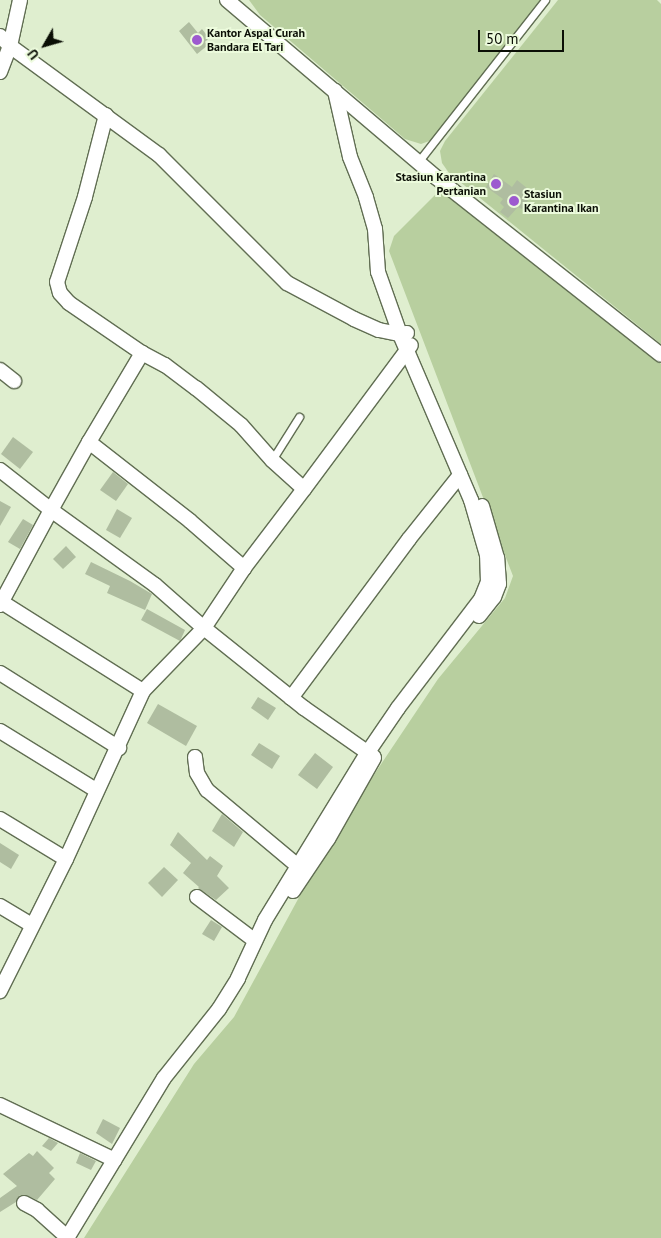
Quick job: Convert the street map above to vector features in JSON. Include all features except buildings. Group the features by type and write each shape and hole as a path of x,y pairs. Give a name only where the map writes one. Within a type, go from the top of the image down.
{"street":[{"path":"0,72 5,41 20,0"},
{"path":"228,0 418,162 661,355"},
{"path":"5,41 159,155 287,282 354,319 406,340 478,497 497,558 499,584 494,597 372,755"},
{"path":"24,1203 37,1210 68,1238 164,1078 219,1009 238,978 254,940 372,755 486,589 489,574 487,555 471,500 378,272 378,254 374,230 366,197 350,158 335,91"},
{"path":"106,115 85,196 57,282 60,293 69,303 142,353 165,365 203,393 241,425 272,460 304,489"},
{"path":"0,991 66,859 96,790 119,748 143,691 204,628 244,568 304,489 406,340"},
{"path":"142,353 88,442 1,603 143,691"},
{"path":"0,370 14,381"},
{"path":"88,442 190,521 244,568"},
{"path":"0,470 51,510 156,584 204,628 292,698 372,755"},
{"path":"292,698 409,538 460,475"},
{"path":"0,673 119,748"},
{"path":"0,731 96,790"},
{"path":"195,757 197,773 207,790 301,869"},
{"path":"0,819 66,859"},
{"path":"76,1238 175,1076 228,1011 301,869"},
{"path":"197,897 254,940"},
{"path":"0,906 32,925"},
{"path":"0,1105 115,1160"}],"lane":[{"path":"418,162 544,0"},
{"path":"272,460 299,417"}],"green space":[{"path":"249,0 543,0 432,140 421,144 405,139 260,15"},
{"path":"558,0 657,0 661,4 661,344 449,173 442,163 440,151 445,141"},
{"path":"441,189 661,364 661,1238 84,1238 194,1064 234,1017 329,842 438,679 505,598 513,576 389,251 394,236"}],"place":[{"name":"Kantor Aspal Curah Bandara El Tari","path":"197,40"},
{"name":"Stasiun Karantina Pertanian","path":"496,184"},
{"name":"Stasiun Karantina Ikan","path":"514,201"}]}
